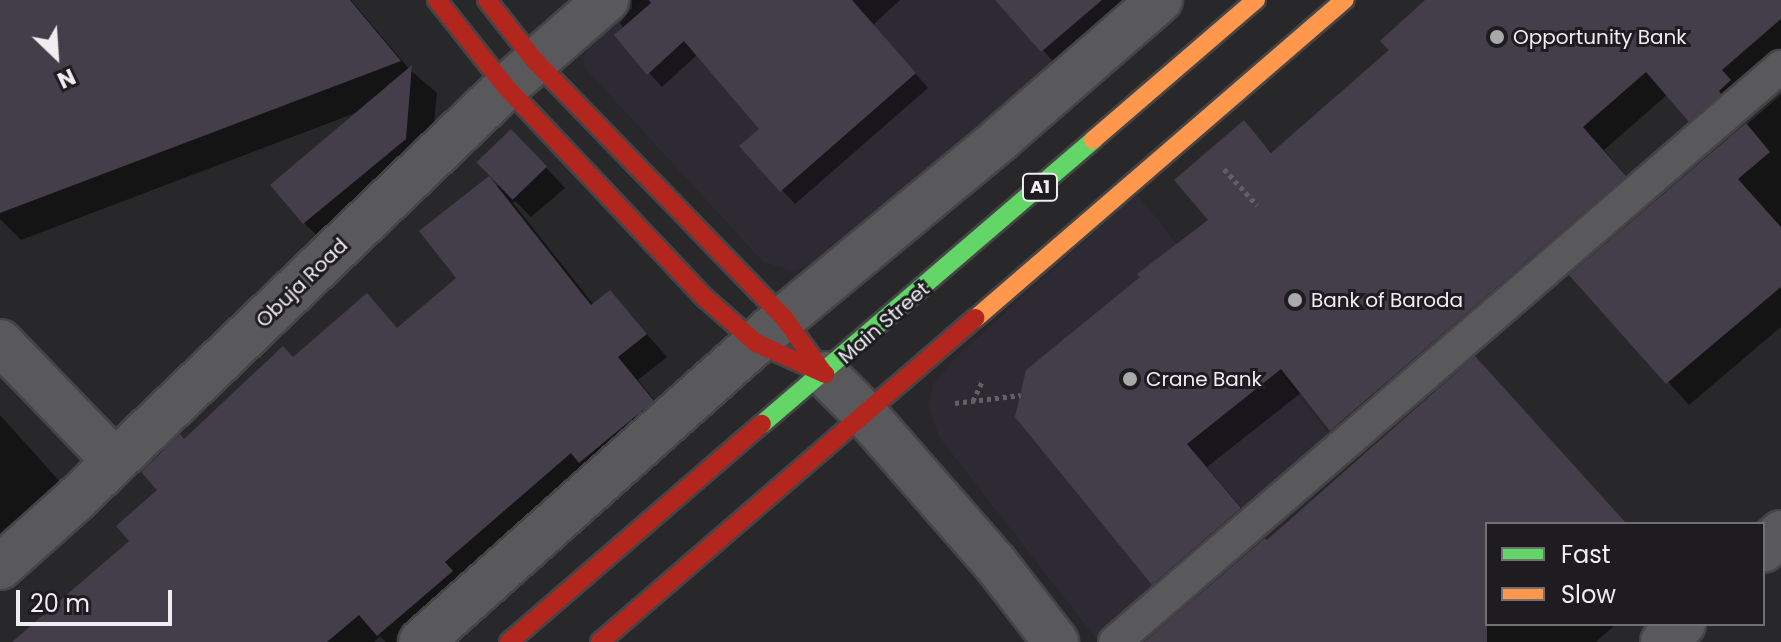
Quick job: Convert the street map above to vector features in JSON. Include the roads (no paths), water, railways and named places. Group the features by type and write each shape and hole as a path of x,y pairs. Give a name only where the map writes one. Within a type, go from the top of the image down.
{"main road":[{"path":"437,0 520,74 770,330 825,374"},
{"path":"487,0 520,74 705,298 770,330 825,374"},
{"name":"Main Street","path":"509,642 825,374 1256,0"},
{"path":"600,642 1345,0"}],"street":[{"name":"Obuja Road","path":"0,567 520,74 606,0"},
{"path":"421,642 770,330 1000,139 1160,0"},
{"path":"0,342 115,461"},
{"path":"825,374 864,413 995,563 1056,642"},
{"path":"1765,548 1781,533"},
{"path":"1663,642 1681,626"}],"lane":[{"path":"1115,642 1781,67"}],"place":[{"name":"Opportunity Bank","path":"1497,37"},
{"name":"Bank of Baroda","path":"1295,300"},
{"name":"Crane Bank","path":"1130,379"}]}
